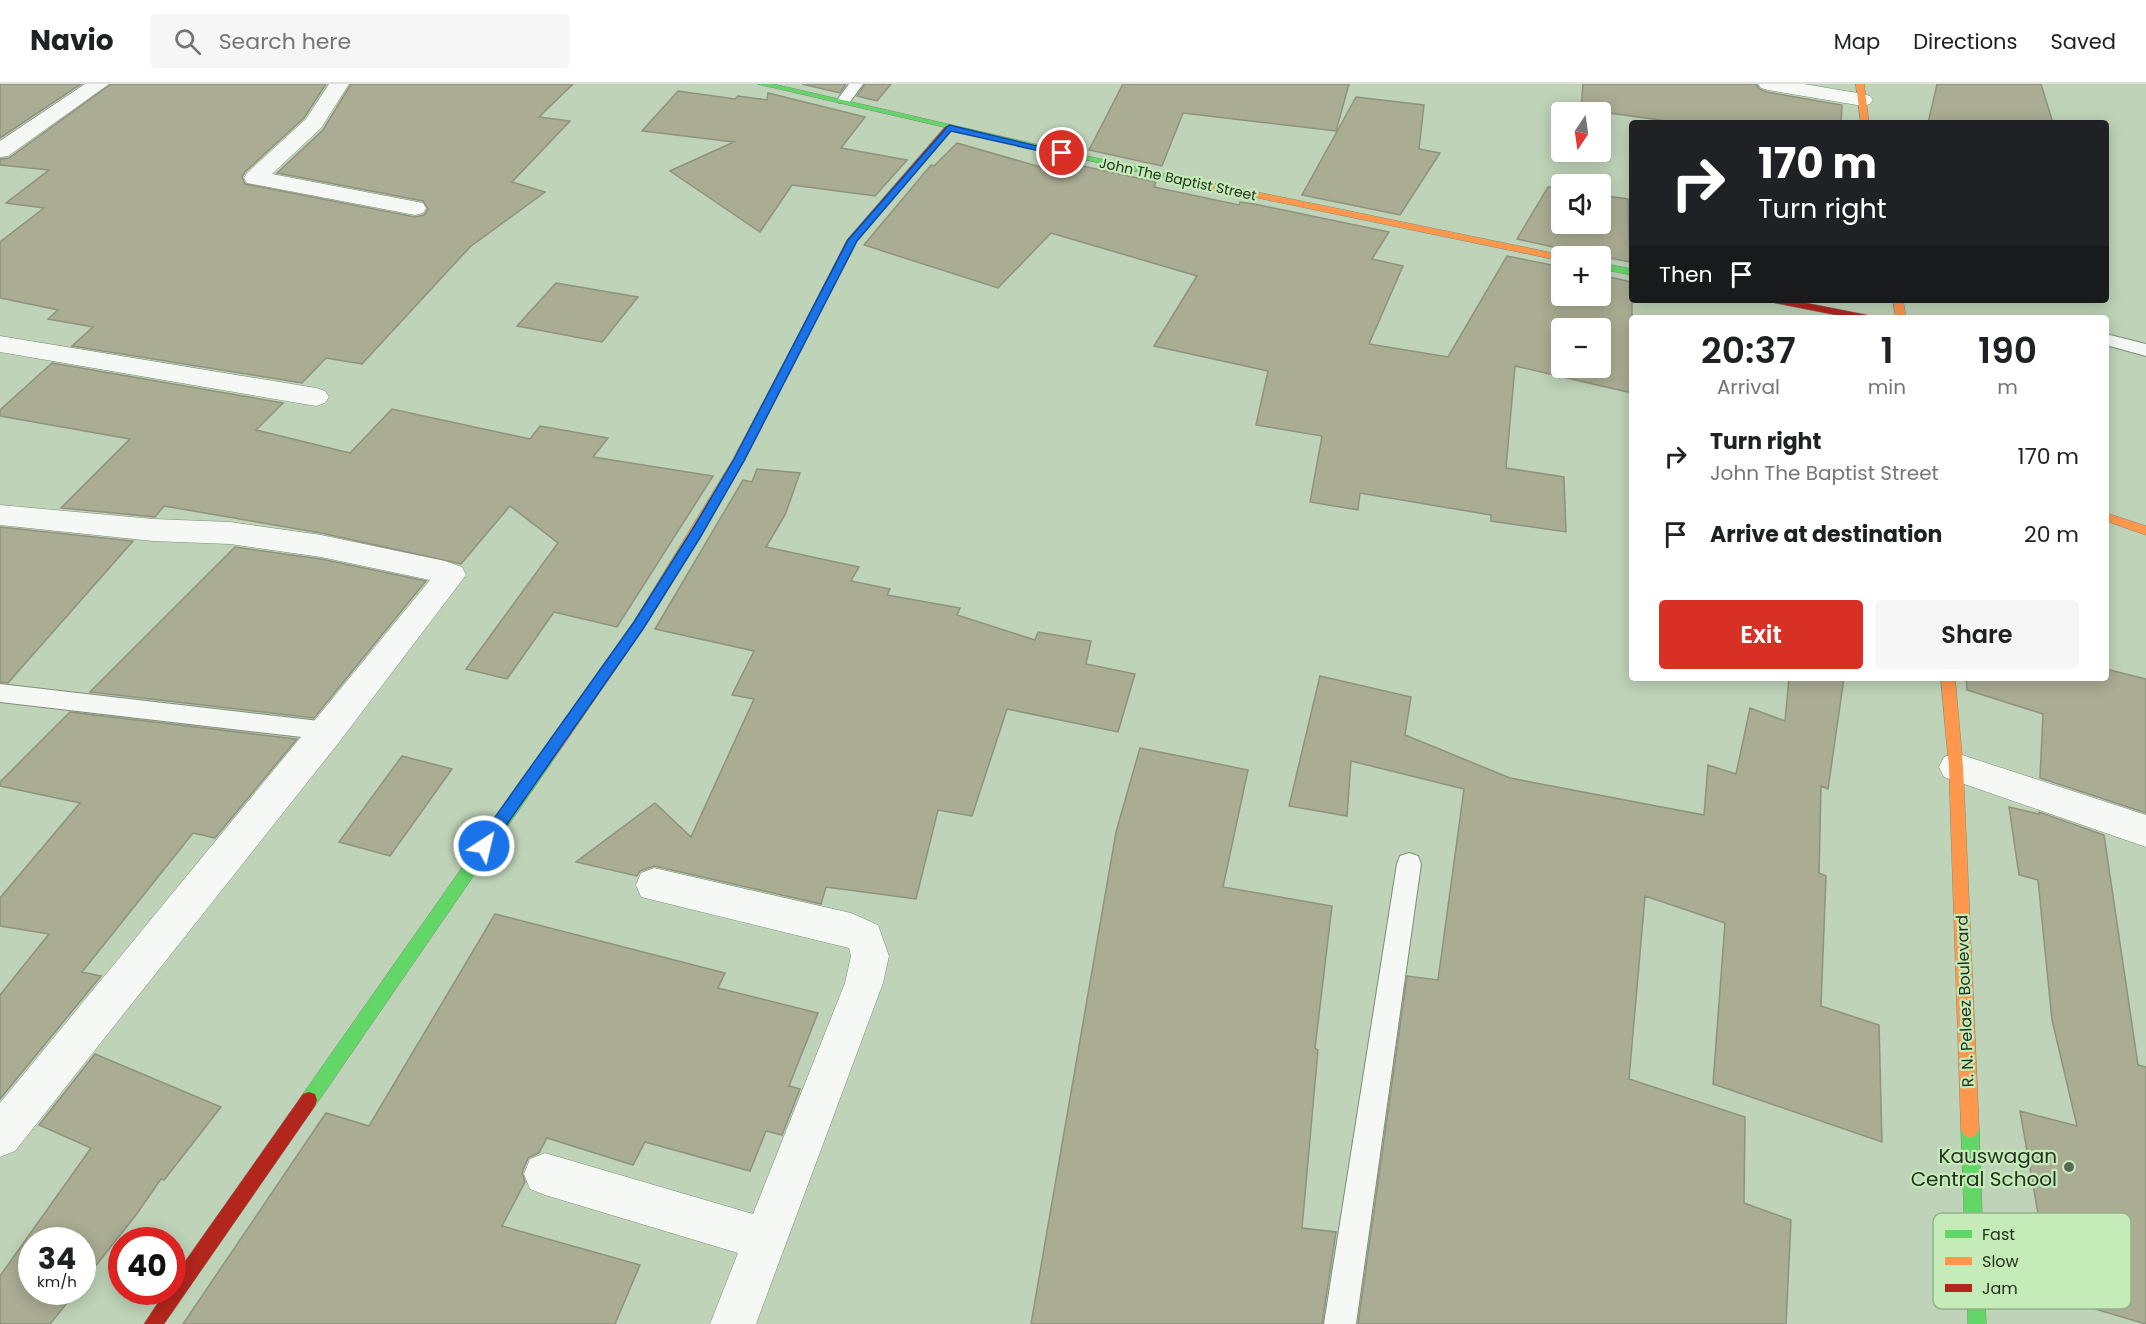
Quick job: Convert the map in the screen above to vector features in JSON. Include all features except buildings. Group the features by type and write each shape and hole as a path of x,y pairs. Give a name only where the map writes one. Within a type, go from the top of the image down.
{"street":[{"path":"0,151 99,84"},
{"path":"339,84 328,105 312,125 255,178 415,208"},
{"name":"John The Baptist Street","path":"762,84 844,100 949,128 1286,202 1551,256"},
{"path":"1768,84 1861,92 1865,120"},
{"path":"153,1324 638,626 738,461 852,240 949,128"},
{"path":"1611,268 1629,271"},
{"path":"1790,303 1852,315"},
{"path":"0,344 316,397"},
{"path":"0,515 153,530 230,532 321,546 451,575 328,731 0,1136"},
{"path":"2109,519 2146,531"},
{"name":"R. N. Pelaez Boulevard","path":"1948,681 1956,767 1973,1213"},
{"path":"1956,767 2146,831"},
{"path":"654,885 851,930 865,937 870,956 864,983 733,1324"},
{"path":"545,1174 764,1239"},
{"name":"R. N. Pelaez Boulevard","path":"1976,1309 1977,1324"}],"lane":[{"path":"844,100 856,84"},
{"path":"2109,340 2146,350"},
{"path":"0,693 328,731"},
{"path":"1340,1324 1409,864"}],"traffic: fast":[{"path":"762,84 1213,186"},
{"path":"1611,268 1629,271"},
{"path":"309,1100 549,755"},
{"path":"1970,1129 1973,1213"},
{"path":"1976,1309 1977,1324"}],"traffic: slow":[{"path":"1860,84 1865,120"},
{"path":"1213,186 1551,256"},
{"path":"1898,303 1900,315"},
{"path":"549,755 638,626 738,461 792,357"},
{"path":"2109,518 2146,531"},
{"path":"1948,681 1956,767 1970,1129"}],"traffic: jam":[{"path":"792,357 852,240 949,128"},
{"path":"1790,303 1852,315"},
{"path":"153,1324 309,1100"}],"place":[{"name":"Kauswagan Central School","path":"2069,1167"}],"route":[{"path":"484,846 638,626 697,533 738,461 852,240 949,128 1062,153"}]}
